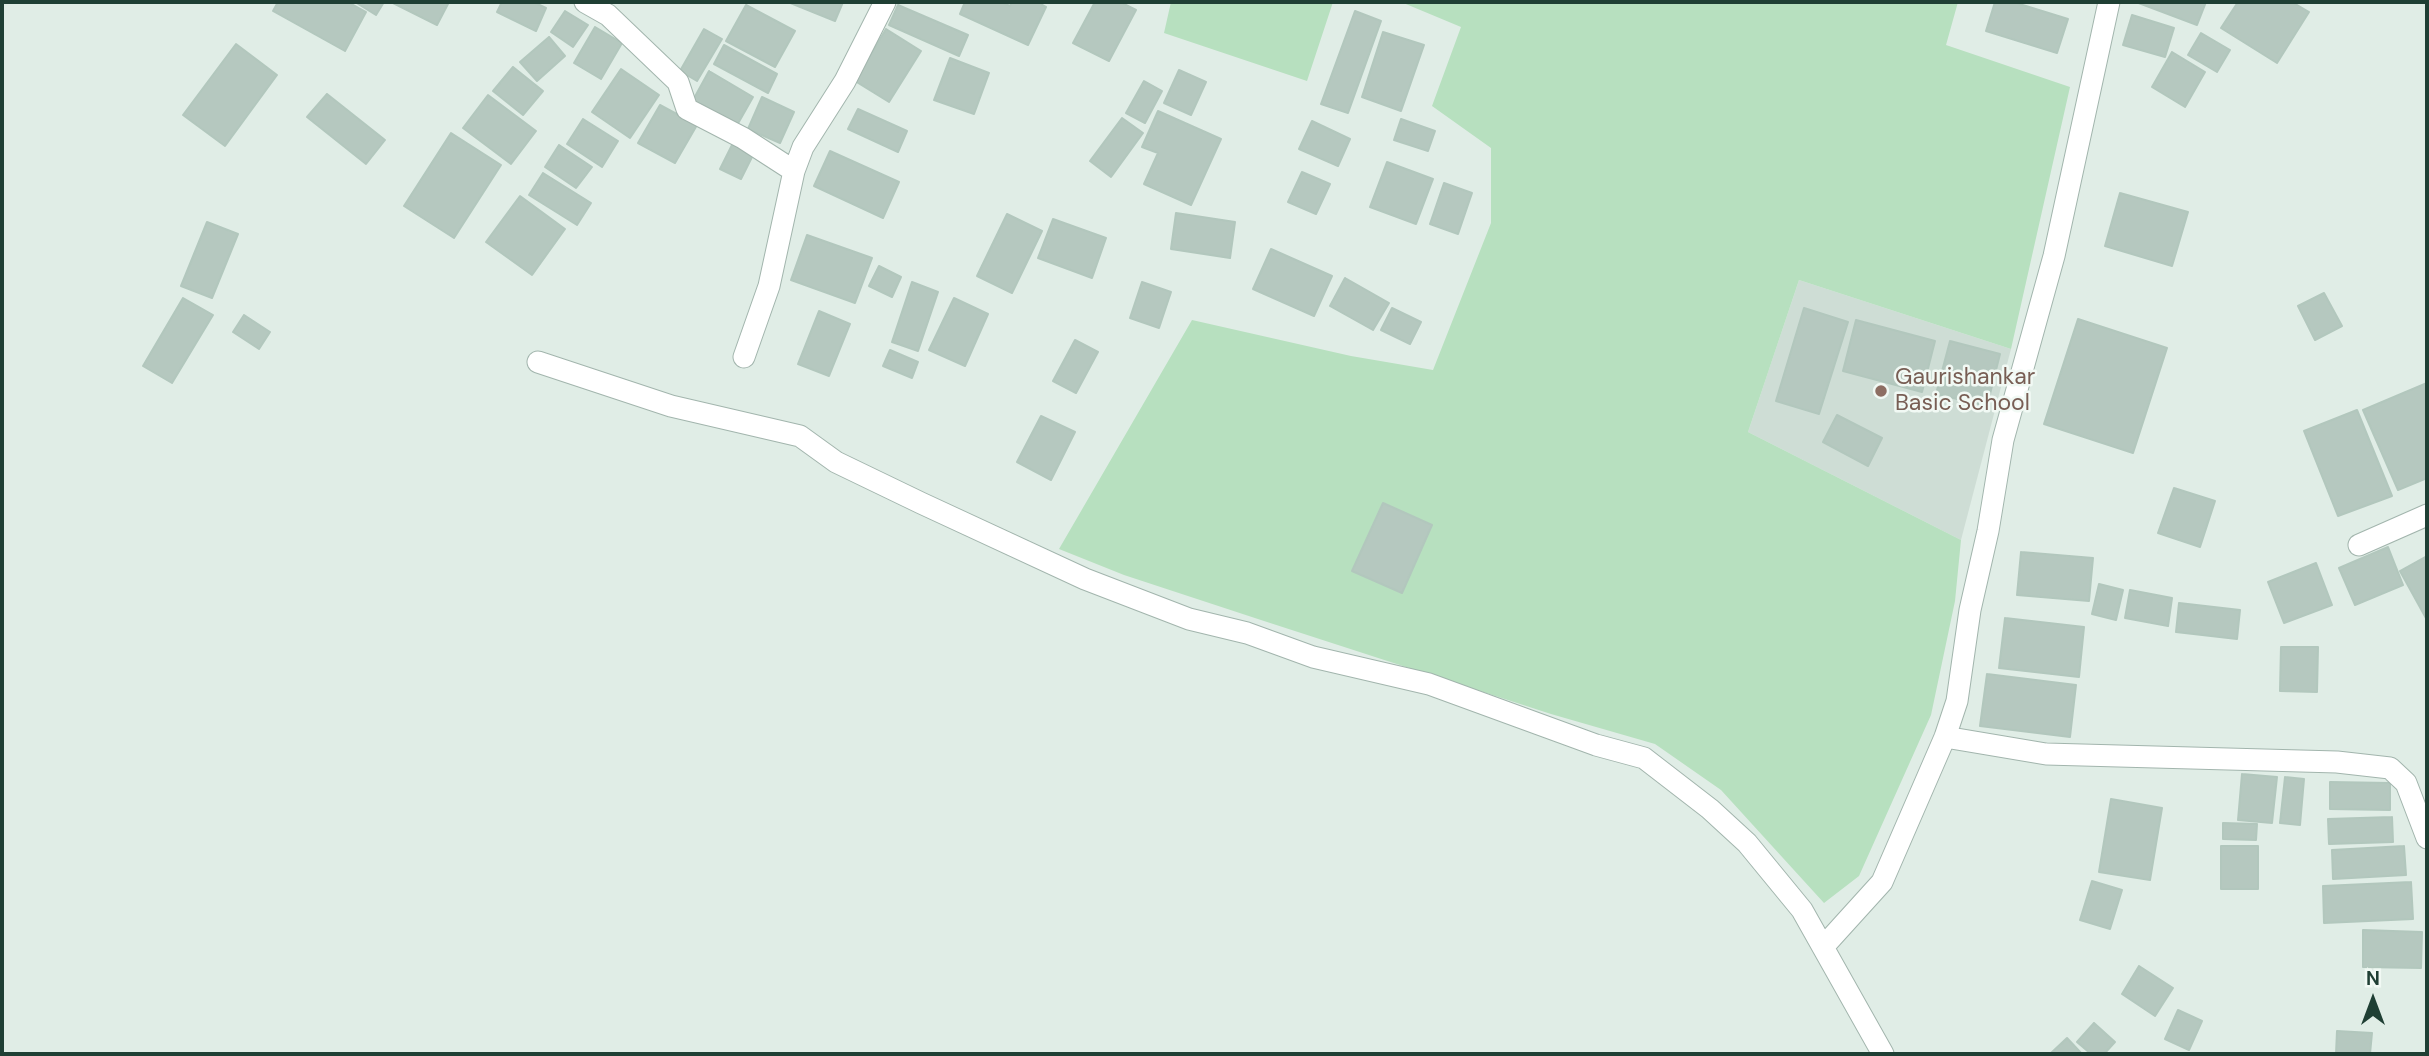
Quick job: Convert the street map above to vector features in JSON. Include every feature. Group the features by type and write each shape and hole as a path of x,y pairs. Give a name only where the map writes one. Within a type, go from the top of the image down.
{"street":[{"path":"585,2 608,15 678,82 687,108 794,170"},
{"path":"744,357 769,286 794,170 803,147 845,81 885,2"},
{"path":"1824,946 1882,882 1945,737 1957,701 1970,610 1988,531 2003,440 2054,256 2109,2"},
{"path":"538,362 671,406 800,436 836,462 921,503 1085,579 1189,619 1247,633 1313,657 1429,684 1596,745 1644,758 1710,809 1747,843 1802,910 1824,946 1844,990 1883,1054"},
{"path":"2359,545 2427,515"},
{"path":"1945,737 2046,754 2337,762 2390,768 2406,783 2424,814 2427,838"}],"shaded area":[{"name":"Gaurishankar Basic School","path":"1799,280 2011,349 1961,540 1748,432"}],"green space":[{"path":"1171,2 1333,2 1307,81 1164,33"},
{"path":"1401,2 1958,2 1946,45 2070,87 2011,349 1799,280 1748,432 1961,540 1955,601 1931,715 1859,876 1824,903 1721,790 1655,744 1551,714 1264,621 1124,575 1059,549 1192,320 1351,356 1433,370 1491,223 1491,148 1432,106 1461,27"}],"building":[{"path":"278,2 348,2 366,12 345,51 273,11"},
{"path":"355,2 384,2 376,15"},
{"path":"391,2 449,2 437,25"},
{"path":"502,2 533,2 546,8 536,31 497,12"},
{"path":"788,2 843,2 835,21"},
{"path":"965,2 1001,2 1010,6 1012,2 1043,2 1042,5 1046,7 1028,45 960,14"},
{"path":"1095,2 1120,2 1136,10 1109,61 1073,43"},
{"path":"1995,2 2013,2 2068,19 2057,53 1986,31"},
{"path":"2136,2 2206,2 2197,25"},
{"path":"2238,2 2292,2 2309,12 2277,63 2221,28"},
{"path":"746,5 795,31 775,67 726,41"},
{"path":"898,5 968,35 959,56 889,25"},
{"path":"565,11 588,25 573,47 551,32"},
{"path":"1355,11 1381,21 1348,113 1321,104"},
{"path":"2132,15 2174,28 2165,57 2123,45"},
{"path":"595,27 622,43 601,79 574,63"},
{"path":"704,29 722,39 697,81 680,71"},
{"path":"886,29 921,51 889,102 855,81"},
{"path":"1383,32 1424,45 1401,111 1362,97"},
{"path":"2201,33 2230,50 2217,72 2188,55"},
{"path":"549,37 565,56 537,81 520,62"},
{"path":"236,44 277,75 225,146 183,115"},
{"path":"724,45 777,74 768,93 714,64"},
{"path":"2172,52 2205,72 2185,107 2152,87"},
{"path":"950,58 989,73 974,114 934,100"},
{"path":"513,67 543,91 523,115 493,91"},
{"path":"621,69 659,95 630,138 592,112"},
{"path":"1179,70 1206,82 1191,115 1164,103"},
{"path":"709,71 753,97 736,127 692,102"},
{"path":"1144,81 1162,91 1145,123 1126,113"},
{"path":"327,94 385,140 366,164 307,117"},
{"path":"488,95 536,131 511,164 463,128"},
{"path":"762,97 794,112 780,143 748,129"},
{"path":"660,105 697,125 675,163 638,143"},
{"path":"858,109 907,131 898,152 848,129"},
{"path":"1158,111 1221,139 1191,205 1144,184 1158,153 1142,147"},
{"path":"1122,118 1143,133 1111,177 1090,161"},
{"path":"583,119 618,141 602,167 567,144"},
{"path":"1401,119 1435,131 1428,151 1394,140"},
{"path":"1312,121 1350,139 1338,166 1299,149"},
{"path":"451,133 501,165 454,238 404,206"},
{"path":"733,143 754,153 741,179 720,169"},
{"path":"559,145 592,167 576,188 545,167"},
{"path":"830,151 899,182 883,218 814,186"},
{"path":"1387,162 1433,179 1416,224 1370,207"},
{"path":"1302,172 1330,184 1316,214 1288,202"},
{"path":"543,173 591,203 577,225 529,195"},
{"path":"1444,183 1472,193 1458,234 1430,224"},
{"path":"2120,193 2188,212 2172,266 2105,246"},
{"path":"520,196 565,229 532,275 486,242"},
{"path":"1176,213 1235,222 1230,258 1171,249"},
{"path":"1007,214 1042,231 1012,293 977,276"},
{"path":"1053,219 1106,238 1092,278 1038,258"},
{"path":"207,222 238,234 212,298 181,286"},
{"path":"807,235 872,258 855,303 791,280"},
{"path":"1271,249 1332,276 1314,316 1253,289"},
{"path":"879,266 901,277 892,297 869,286"},
{"path":"1345,278 1389,303 1373,330 1330,306"},
{"path":"912,282 938,292 918,351 892,342"},
{"path":"1142,282 1171,292 1159,328 1130,318"},
{"path":"2324,293 2342,326 2315,340 2298,306"},
{"path":"183,298 213,315 172,383 143,366"},
{"path":"954,298 988,314 965,366 929,350"},
{"path":"1392,308 1421,322 1410,344 1381,330"},
{"path":"1804,308 1848,322 1819,414 1776,401"},
{"path":"819,311 850,324 829,376 798,364"},
{"path":"244,315 270,332 259,349 233,332"},
{"path":"2078,319 2167,348 2133,453 2044,424"},
{"path":"1856,320 1935,341 1922,392 1843,371"},
{"path":"1075,340 1098,352 1076,393 1053,381"},
{"path":"1950,341 2000,354 1987,406 1936,394"},
{"path":"890,350 918,362 912,378 883,366"},
{"path":"2427,383 2427,478 2398,490 2363,410"},
{"path":"2357,410 2392,496 2338,516 2304,431"},
{"path":"1837,415 1882,438 1868,466 1823,442"},
{"path":"1041,416 1075,432 1051,480 1017,462"},
{"path":"2174,488 2215,501 2200,547 2158,533"},
{"path":"1383,503 1432,525 1402,593 1352,571"},
{"path":"2388,547 2403,585 2355,605 2339,568"},
{"path":"2021,552 2093,558 2089,601 2017,595"},
{"path":"2427,556 2427,620 2400,571"},
{"path":"2316,563 2332,605 2284,623 2268,582"},
{"path":"2099,584 2123,590 2116,620 2092,614"},
{"path":"2130,590 2172,598 2168,626 2125,618"},
{"path":"2179,603 2240,610 2237,639 2176,632"},
{"path":"2005,618 2084,627 2079,677 1999,668"},
{"path":"2281,647 2318,647 2317,692 2280,691"},
{"path":"1987,674 2076,685 2070,737 1980,726"},
{"path":"2242,774 2277,777 2272,823 2238,820"},
{"path":"2285,777 2304,779 2300,825 2280,823"},
{"path":"2330,782 2390,783 2390,810 2330,809"},
{"path":"2111,799 2162,808 2150,880 2099,872"},
{"path":"2392,817 2393,842 2329,844 2328,819"},
{"path":"2223,823 2257,824 2256,840 2223,839"},
{"path":"2221,846 2258,846 2258,889 2221,889"},
{"path":"2404,846 2406,875 2333,879 2332,850"},
{"path":"2092,881 2122,890 2110,929 2080,920"},
{"path":"2411,882 2413,919 2324,923 2323,886"},
{"path":"2363,930 2422,932 2421,968 2363,967"},
{"path":"2139,966 2173,988 2155,1016 2122,994"},
{"path":"2178,1010 2202,1021 2189,1050 2165,1039"},
{"path":"2094,1023 2115,1042 2104,1054 2091,1054 2077,1042"},
{"path":"2337,1031 2372,1033 2370,1054 2336,1054"},
{"path":"2067,1038 2082,1054 2050,1054"}],"place":[{"name":"Gaurishankar Basic School","path":"1881,391"}]}
